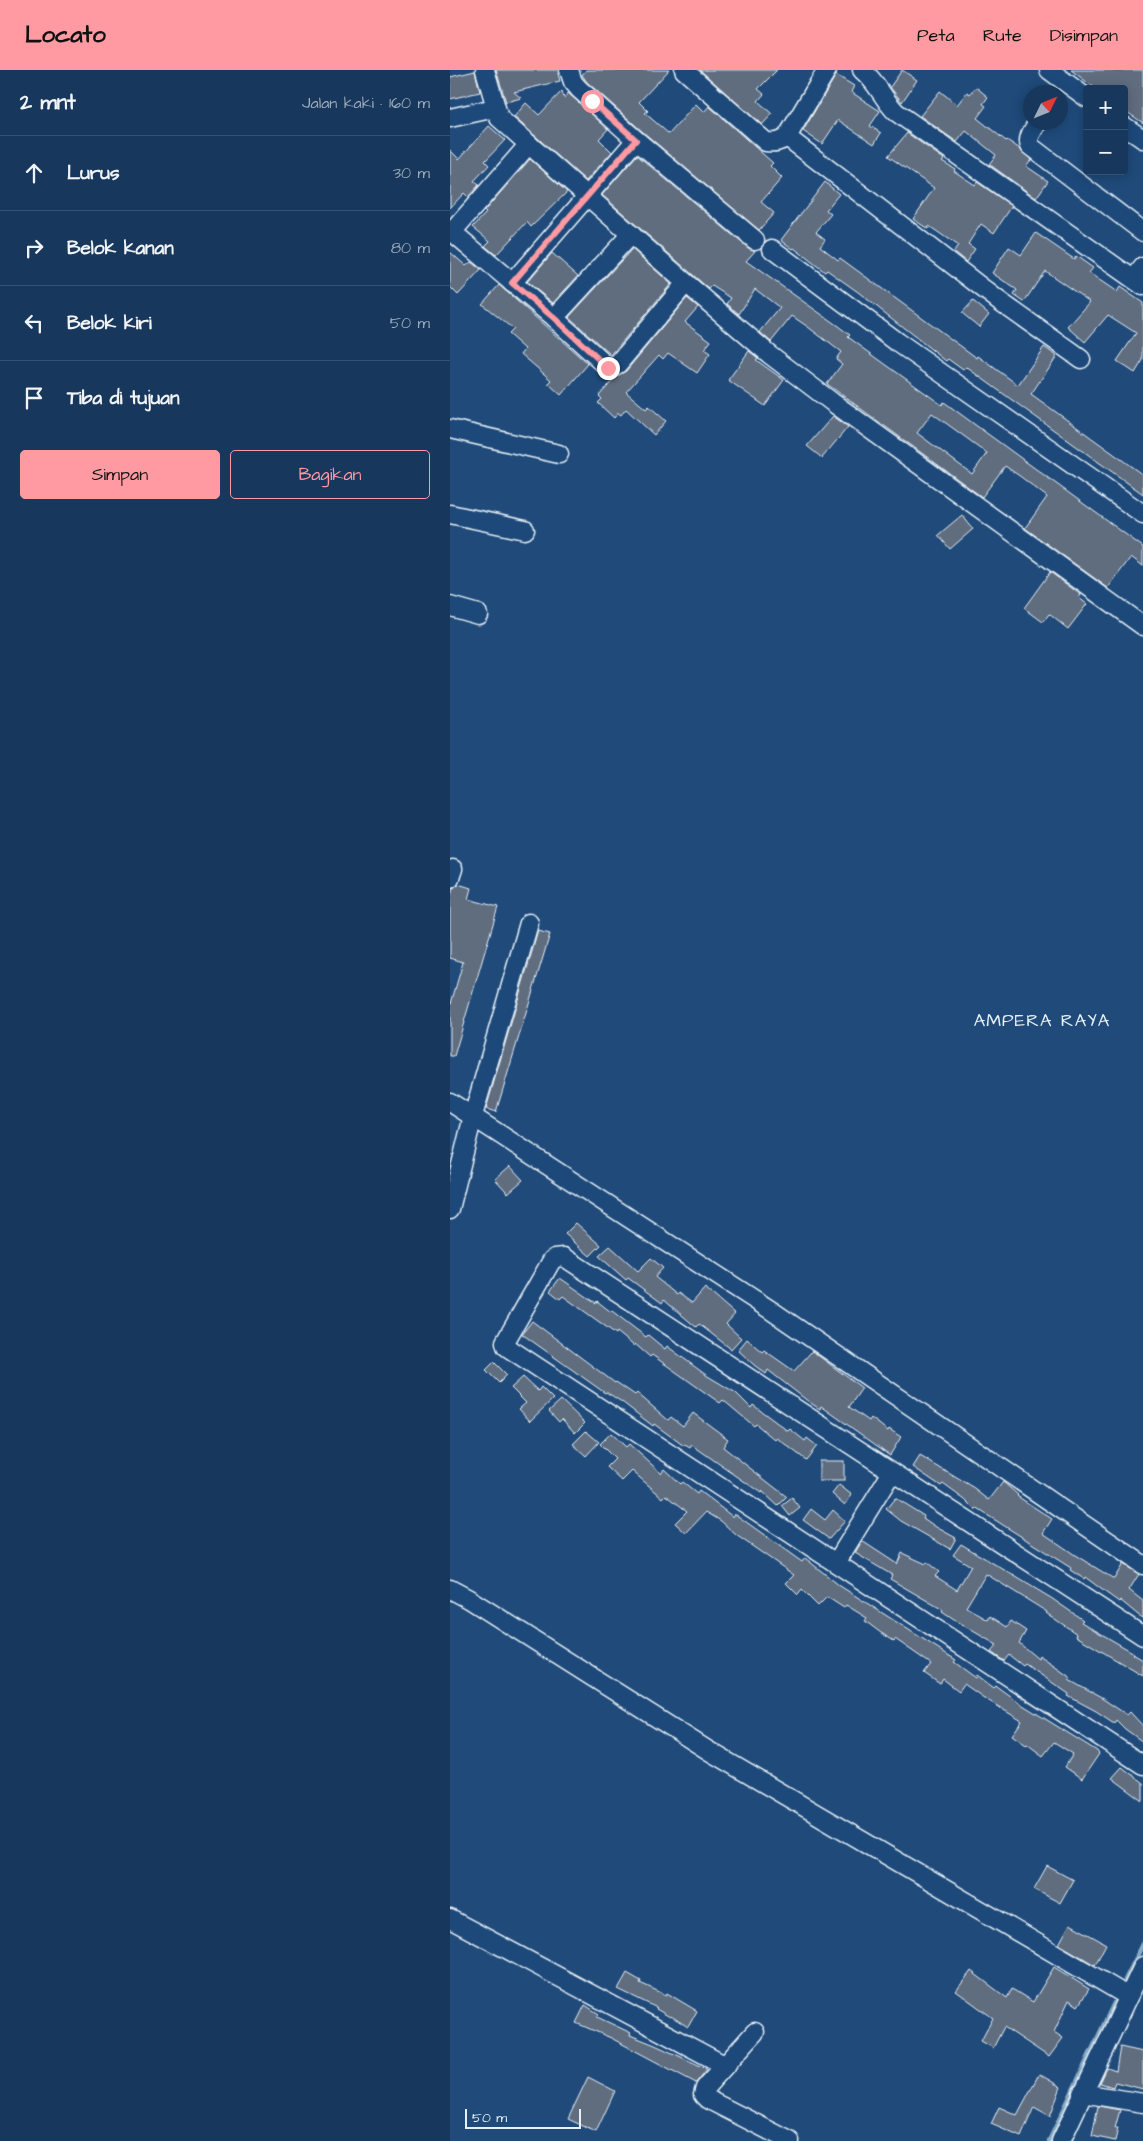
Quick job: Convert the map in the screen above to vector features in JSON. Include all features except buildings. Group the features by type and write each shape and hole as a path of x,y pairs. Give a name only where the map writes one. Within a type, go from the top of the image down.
{"street":[{"path":"485,70 499,118 725,318 792,372 1143,626"},
{"path":"569,70 573,82 579,89 636,140 756,240"},
{"path":"684,70 766,142 780,142 787,137 818,74"},
{"path":"862,70 876,82 886,102 896,112 1140,277"},
{"path":"1049,70 1059,85"},
{"path":"1068,90 1083,96"},
{"path":"450,118 495,108"},
{"path":"1128,129 1143,139"},
{"path":"1034,130 1028,142 1030,146 1143,232"},
{"path":"787,137 998,300 1081,359"},
{"path":"512,283 636,140"},
{"path":"529,144 451,231 554,318 608,368 618,364 686,283"},
{"path":"554,318 631,234"},
{"path":"772,250 897,342 1143,514"},
{"path":"450,429 559,454"},
{"path":"450,514 526,530"},
{"path":"450,606 478,614"},
{"path":"450,1209 473,1116 529,923"},
{"path":"450,1102 772,1311 1143,1565"},
{"path":"1143,1636 564,1257 552,1260 505,1342 506,1346 1143,1765"},
{"path":"836,1563 892,1472"},
{"path":"450,1589 469,1599 709,1751 1129,1997"},
{"path":"450,1919 726,2066"},
{"path":"1061,2141 1142,1969"},
{"path":"755,2032 705,2088 703,2094 707,2100 790,2141"},
{"path":"1082,2093 1143,2103"}],"waterway":[{"path":"1125,1980 1143,1944"},
{"path":"1049,2141 1114,2003"}],"district":[{"name":"AMPERA RAYA","path":"1042,1020"}],"route":[{"path":"592,101 636,140 512,283 554,318 608,368"}]}
